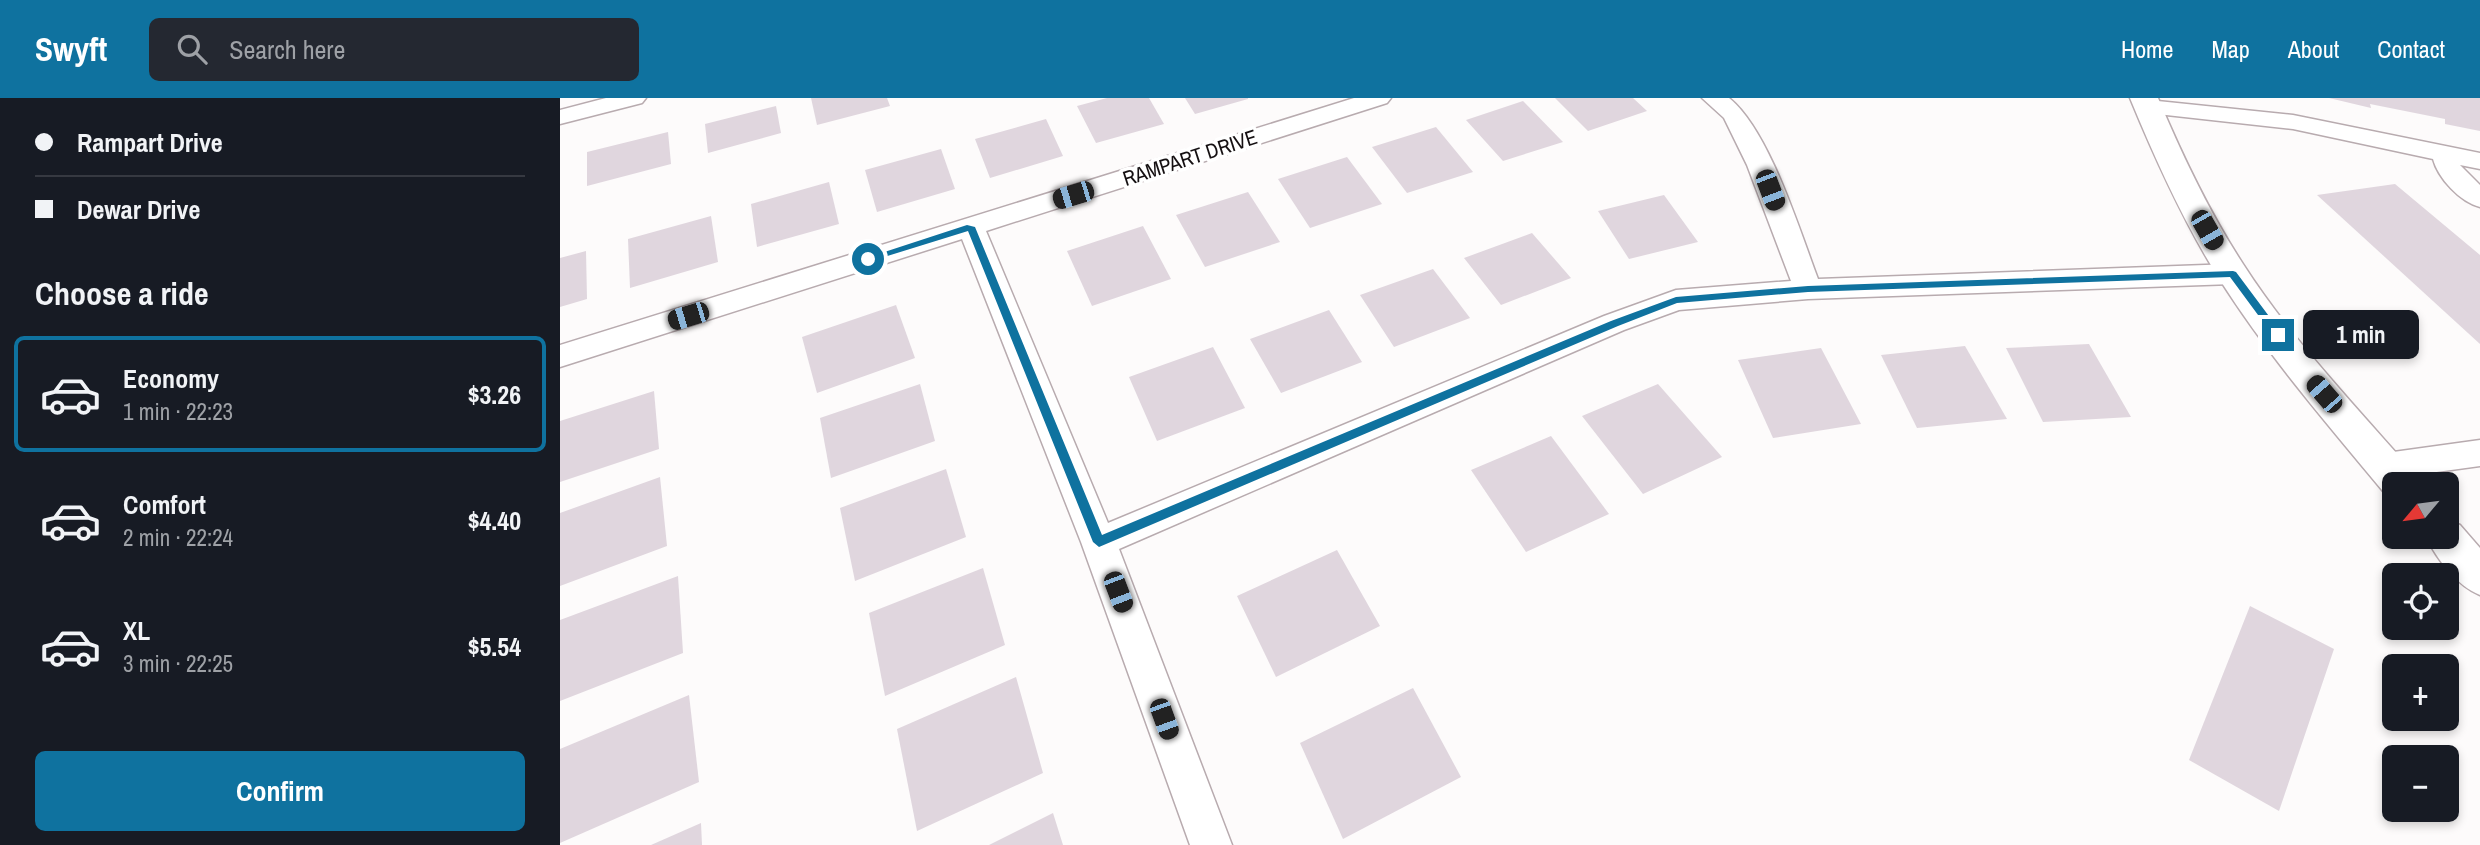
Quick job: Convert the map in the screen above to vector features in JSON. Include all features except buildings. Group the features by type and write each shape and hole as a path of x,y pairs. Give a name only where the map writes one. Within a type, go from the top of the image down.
{"street":[{"path":"564,110 634,98"},
{"name":"RAMPART DRIVE","path":"560,356 1378,98"},
{"path":"1714,98 1734,114 1760,166 1808,289"},
{"path":"2146,103 2293,122 2480,161"},
{"path":"2146,103 2182,186 2233,274 2308,376 2391,472"},
{"path":"2444,153 2449,170 2480,199"},
{"path":"971,227 1099,542 1211,845"},
{"path":"1099,542 1614,323 1676,300 1808,289 2233,274"},
{"path":"2406,472 2480,453"},
{"path":"2457,550 2480,577"}],"route":[{"path":"868,259 971,227 1099,542 1614,323 1676,300 1808,289 2233,274 2278,335"}]}
